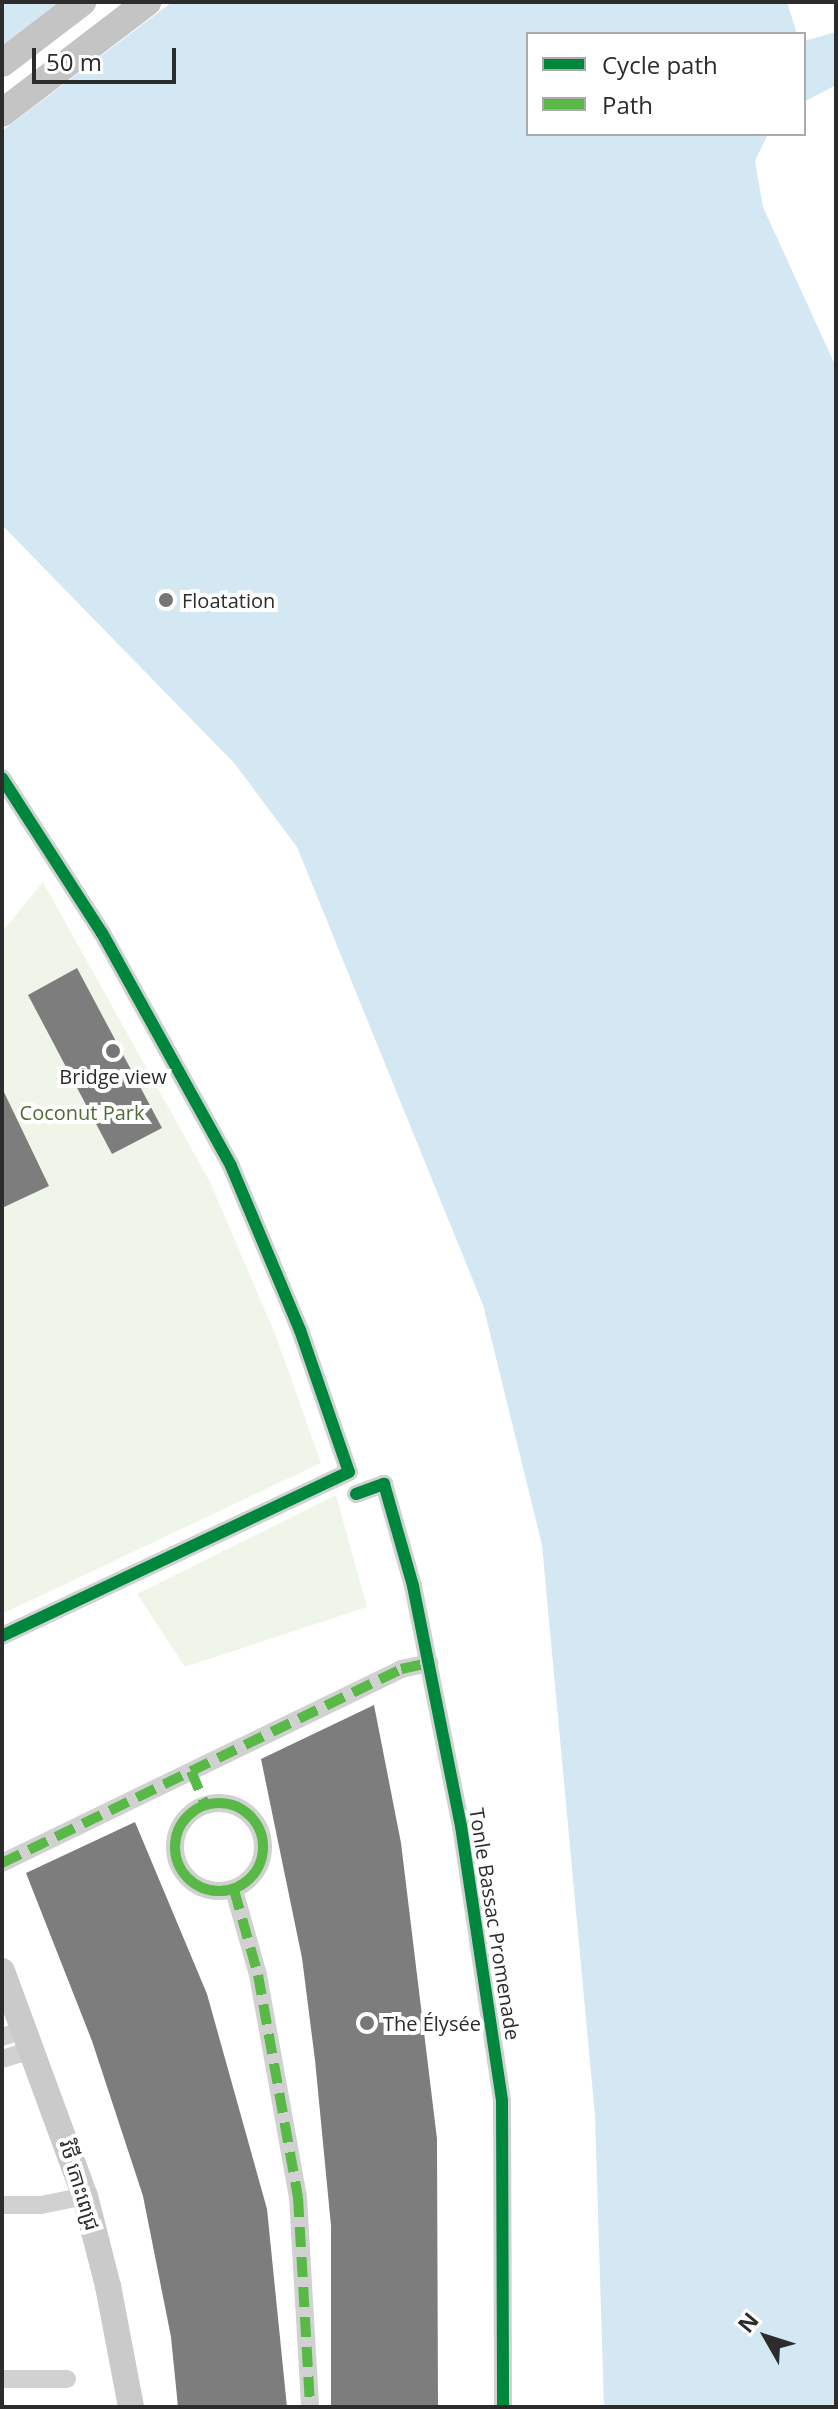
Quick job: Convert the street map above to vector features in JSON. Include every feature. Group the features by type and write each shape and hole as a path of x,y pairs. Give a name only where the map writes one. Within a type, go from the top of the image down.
{"main road":[{"path":"2,63 82,2"},
{"path":"2,113 147,2"},
{"name":"វិថី កោះពេជ្រ","path":"2,1971 21,2038 85,2196 131,2407"}],"street":[{"path":"2,778 102,933 231,1166 300,1330 349,1472 2,1636"},
{"name":"Tonle Bassac Promenade","path":"356,1494 384,1484 429,1663 461,1826 502,2101 503,2407"},
{"path":"2,1863 401,1669 429,1663"},
{"path":"191,1771 205,1804"},
{"path":"205,1804 236,1806 257,1822 262,1834 257,1872 234,1890 202,1889 177,1863 180,1826 205,1804"},
{"path":"234,1890 258,1975 298,2197 310,2407"},
{"path":"2,2059 21,2038"},
{"path":"2,2205 41,2205 85,2196"},
{"path":"2,2379 67,2379"}],"green space":[{"name":"Coconut Park","path":"43,882 210,1182 276,1336 321,1463 2,1614 2,932"},
{"path":"336,1495 367,1607 185,1667 137,1594"}],"water":[{"path":"2,2 787,2 796,32 526,32 526,136 767,136 755,161 763,207 836,367 836,2407 604,2407 595,2116 542,1545 483,1305 297,847 235,764 2,525"},
{"path":"836,32 836,85 806,101 806,40"}],"pier":[{"path":"59,2 172,2 2,131 2,45"}],"building":[{"path":"77,968 162,1128 112,1154 28,995"},
{"path":"2,1088 49,1186 2,1208"},
{"name":"The Élysée","path":"374,1705 401,1843 437,2139 438,2407 331,2407 331,2226 315,2060 302,1958 261,1759"},
{"path":"135,1822 207,1994 267,2209 287,2407 178,2407 171,2337 143,2196 92,2041 26,1873"}],"marked path":[{"path":"2,1863 401,1669 429,1663"},
{"path":"191,1771 205,1804"},
{"path":"210,1803 228,1803 244,1810 256,1822 263,1838 263,1847 263,1856 256,1872 244,1884 228,1891 210,1891 194,1884 182,1872 175,1856 175,1838 182,1822 194,1810 210,1803"},
{"path":"234,1890 258,1975 298,2197 310,2407"}],"cycle path":[{"path":"2,778 102,933 231,1166 300,1330 349,1472 2,1636"},
{"path":"356,1494 384,1484 413,1586 461,1826 502,2101 503,2407"}],"place":[{"name":"Floatation","path":"166,600"},
{"name":"Bridge view","path":"113,1051"},
{"name":"The Élysée","path":"367,2023"}]}
